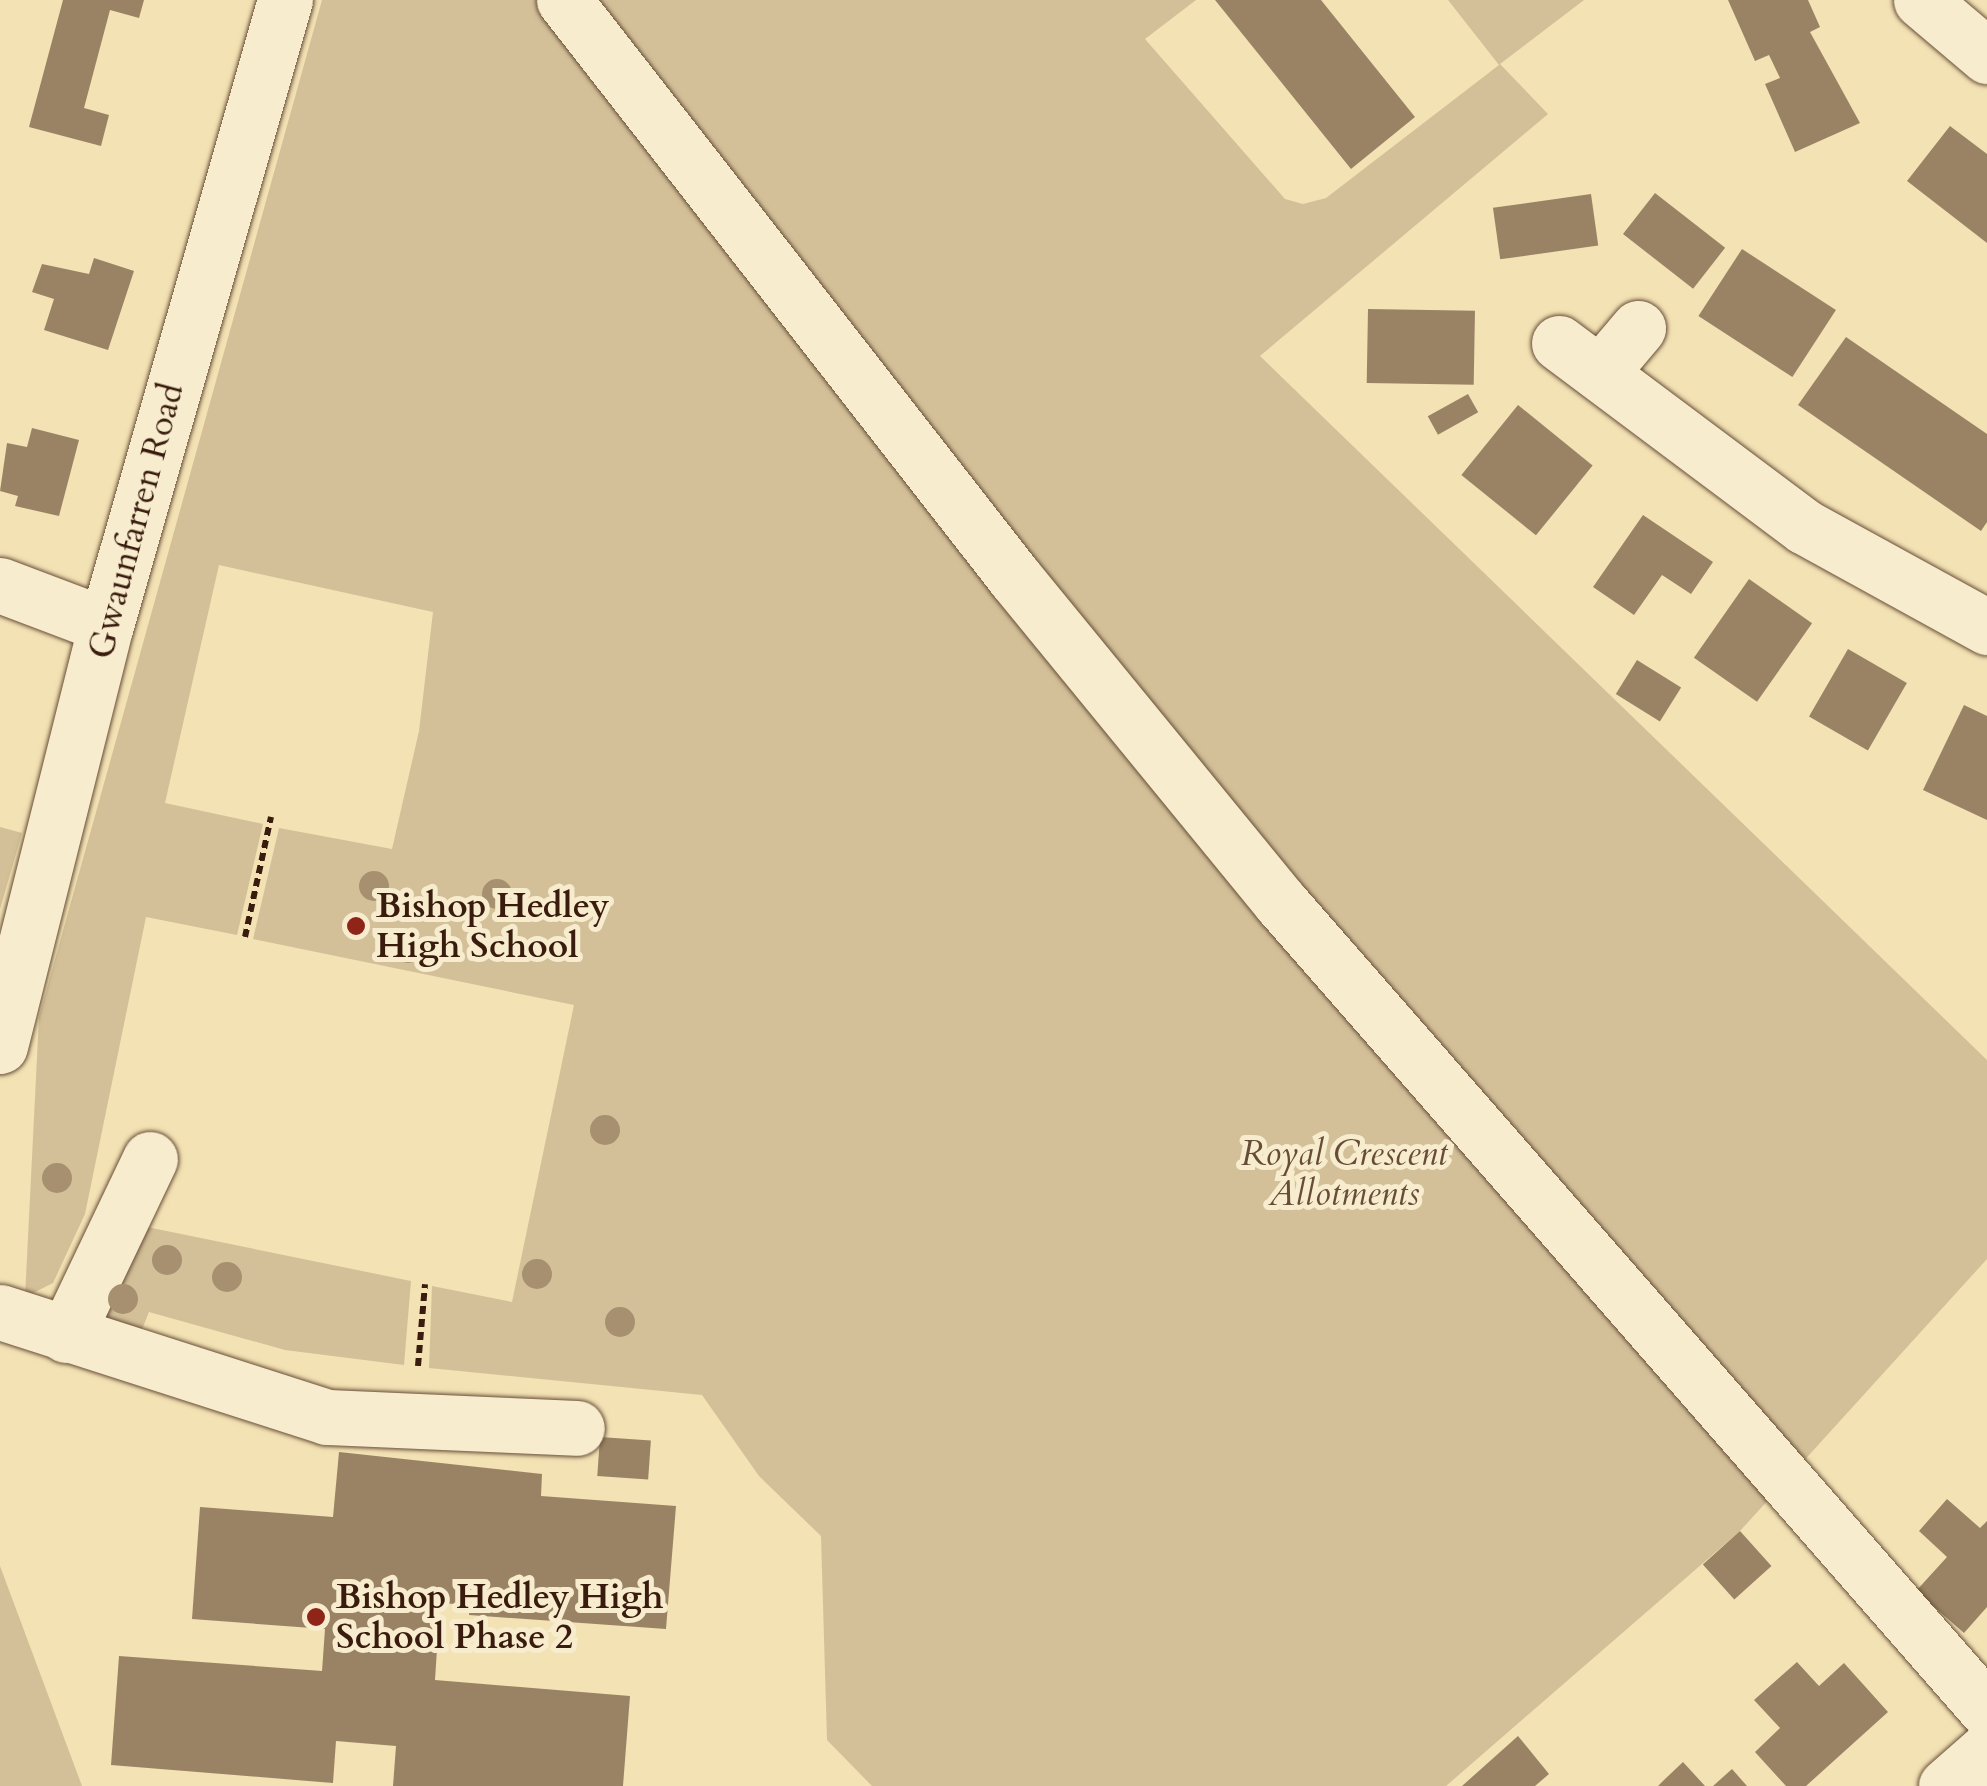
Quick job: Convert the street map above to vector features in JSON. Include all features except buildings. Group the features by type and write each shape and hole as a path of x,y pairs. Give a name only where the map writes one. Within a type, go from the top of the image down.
{"street":[{"name":"Gwaunfarren Road","path":"0,1046 106,625 285,0"},
{"path":"564,0 1015,578 1976,1757"},
{"path":"1921,0 1987,56"},
{"path":"1638,328 1580,358 1805,528 1987,627"},
{"path":"0,584 106,625"},
{"path":"66,1335 150,1159"},
{"path":"0,1312 327,1417 577,1428"}],"path":[{"path":"245,937 272,817"},
{"path":"418,1366 425,1284"}],"green space":[{"name":"Royal Crescent Allotments","path":"322,0 1196,0 1145,39 1285,199 1303,204 1326,198 1499,65 1448,0 1584,0 1500,64 1548,114 1260,356 1987,1060 1987,1259 1740,1531 1446,1786 872,1786 827,1740 821,1536 759,1476 702,1395 429,1368 432,1286 512,1302 574,1005 253,939 279,828 392,849 419,731 433,612 219,565 165,803 263,824 237,935 146,917 85,1214 53,1283 25,1297 39,1017"},
{"path":"0,827 22,833 0,909"},
{"path":"142,1226 411,1281 404,1365 285,1350 149,1312 135,1347 103,1323 113,1277"},
{"path":"0,1566 82,1786 0,1786"}],"place":[{"name":"Bishop Hedley High School","path":"356,926"},
{"name":"Bishop Hedley High School Phase 2","path":"316,1617"}]}
